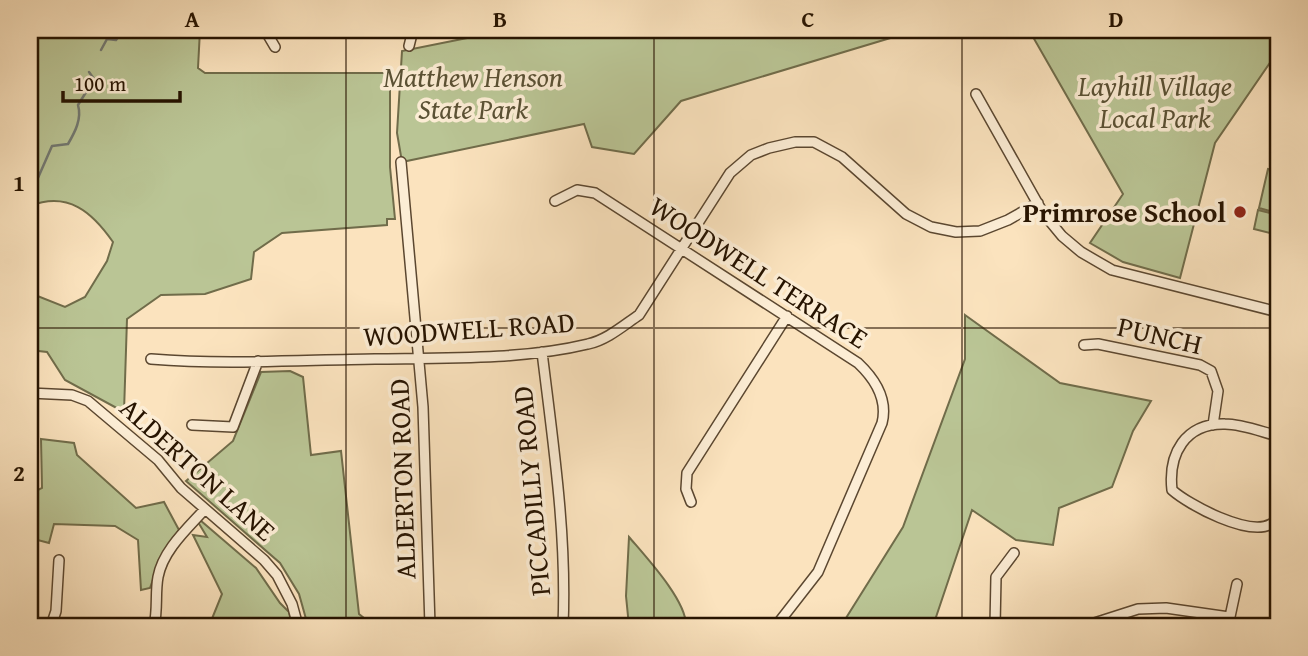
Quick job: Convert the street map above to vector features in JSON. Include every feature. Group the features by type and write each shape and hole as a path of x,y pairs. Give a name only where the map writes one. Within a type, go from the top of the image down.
{"street":[{"path":"265,30 275,47"},
{"path":"409,46 413,30"},
{"path":"976,94 1043,213 1062,236 1081,252 1112,270 1278,312"},
{"name":"WOODWELL ROAD","path":"151,359 189,362 419,358 542,352 592,344 639,314 730,173 742,161 760,152 795,142 814,142 842,157 906,214 931,227 956,232 980,232 1038,203"},
{"name":"ALDERTON ROAD","path":"401,162 419,358 430,626"},
{"name":"WOODWELL TERRACE","path":"555,201 577,190 595,193 787,316 858,363 872,376 883,400 884,415 824,561 807,588 776,626"},
{"path":"691,502 686,489 687,473 787,316"},
{"name":"PUNCH","path":"1084,345 1098,344 1200,365 1211,371 1217,391 1213,425"},
{"name":"PICCADILLY ROAD","path":"542,352 559,490 563,549 563,626"},
{"path":"192,425 233,428 258,361"},
{"name":"ALDERTON LANE","path":"30,393 72,395 88,401 158,460 181,488 264,560 277,575 292,604 298,626"},
{"path":"1278,436 1227,424 1207,426 1189,435 1176,451 1170,473 1172,490 1182,499 1222,519 1261,527 1272,524 1278,516"},
{"path":"154,626 158,575 167,555 193,520 205,509"},
{"path":"995,626 996,577 1014,553"},
{"path":"51,626 56,611 59,560"},
{"path":"1085,626 1138,609 1166,608 1228,622 1237,584"}],"green space":[{"name":"Matthew Henson State Park","path":"30,30 200,30 198,68 205,73 390,73 390,167 395,219 387,219 387,225 282,233 254,252 251,279 205,294 161,295 127,319 124,412 65,380 47,352 30,350 30,293 65,307 85,297 107,261 113,242 88,213 78,207 56,201 30,206"},
{"name":"Matthew Henson State Park","path":"486,30 917,30 681,101 634,154 592,147 584,124 402,162 397,133 402,51 482,35"},
{"name":"Layhill Village Local Park","path":"1029,30 1278,30 1278,51 1215,143 1180,278 1123,262 1090,243 1123,194"},
{"path":"1268,169 1278,171 1278,213 1259,208"},
{"path":"1258,210 1278,215 1278,235 1254,229"},
{"path":"965,315 1060,383 1151,401 1133,431 1112,487 1059,508 1053,545 1016,540 972,510 933,626 841,626 903,527 965,359"},
{"path":"290,371 303,377 311,455 341,451 359,614 374,626 308,626 299,594 280,563 186,481 233,441 261,372"},
{"path":"41,439 74,443 77,455 136,508 164,502 179,530 161,557 150,588 141,590 138,540 115,526 54,524 49,543 30,538 30,494 42,488"},
{"path":"200,520 256,568 289,612 292,626 209,626 222,594 193,535 207,537 198,522"},
{"path":"629,537 673,592 685,616 686,626 629,626 626,596"}],"waterway":[{"path":"101,50 107,39 116,40 123,30"},
{"path":"30,196 52,146 68,144 73,135 78,120 78,105 88,89 92,88 94,79 89,72"}],"place":[{"name":"Primrose School","path":"1240,212"}]}
